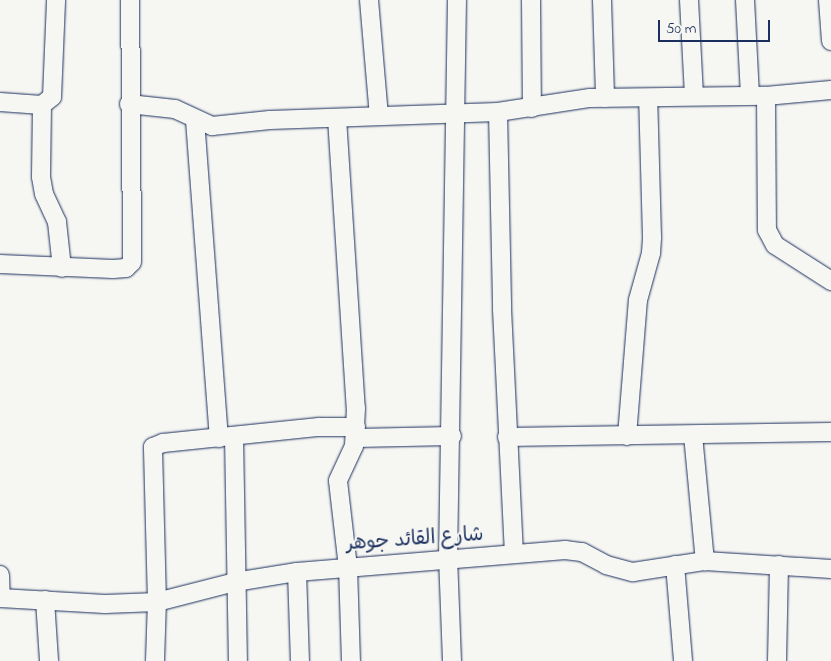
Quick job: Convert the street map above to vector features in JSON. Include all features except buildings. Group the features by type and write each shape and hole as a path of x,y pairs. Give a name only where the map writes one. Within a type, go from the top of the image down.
{"street":[{"path":"56,0 53,94 42,106 41,177 44,194 57,222 62,268"},
{"path":"0,264 62,268 122,268 132,262 128,104 130,0"},
{"path":"369,0 379,116"},
{"path":"452,661 448,559 452,436 454,112 457,0"},
{"path":"531,0 532,108"},
{"path":"602,0 605,98"},
{"path":"689,0 694,96"},
{"path":"744,0 758,96 767,230 775,246 831,280"},
{"path":"828,0 831,41"},
{"path":"128,104 174,109 195,120 219,126 454,112 498,112 532,108 562,101 605,98 758,96 831,90"},
{"path":"627,436 638,300 651,253 652,237 648,98"},
{"path":"0,102 42,106"},
{"path":"498,112 507,437 514,554"},
{"path":"337,118 356,433 338,481 348,566 351,661"},
{"path":"195,120 226,437 236,582 238,661"},
{"path":"155,661 157,602 154,446 163,443 319,427 356,433 452,436"},
{"path":"507,437 831,432"},
{"path":"693,435 705,561"},
{"name":"شارع القائد جوهر","path":"0,598 105,604 157,602 236,582 298,572 348,566 574,550 619,570 633,572 675,564 705,561 831,569"},
{"path":"675,564 683,661"},
{"path":"777,661 779,565"},
{"path":"298,572 300,661"},
{"path":"0,574 0,598"},
{"path":"45,600 49,661"}]}
